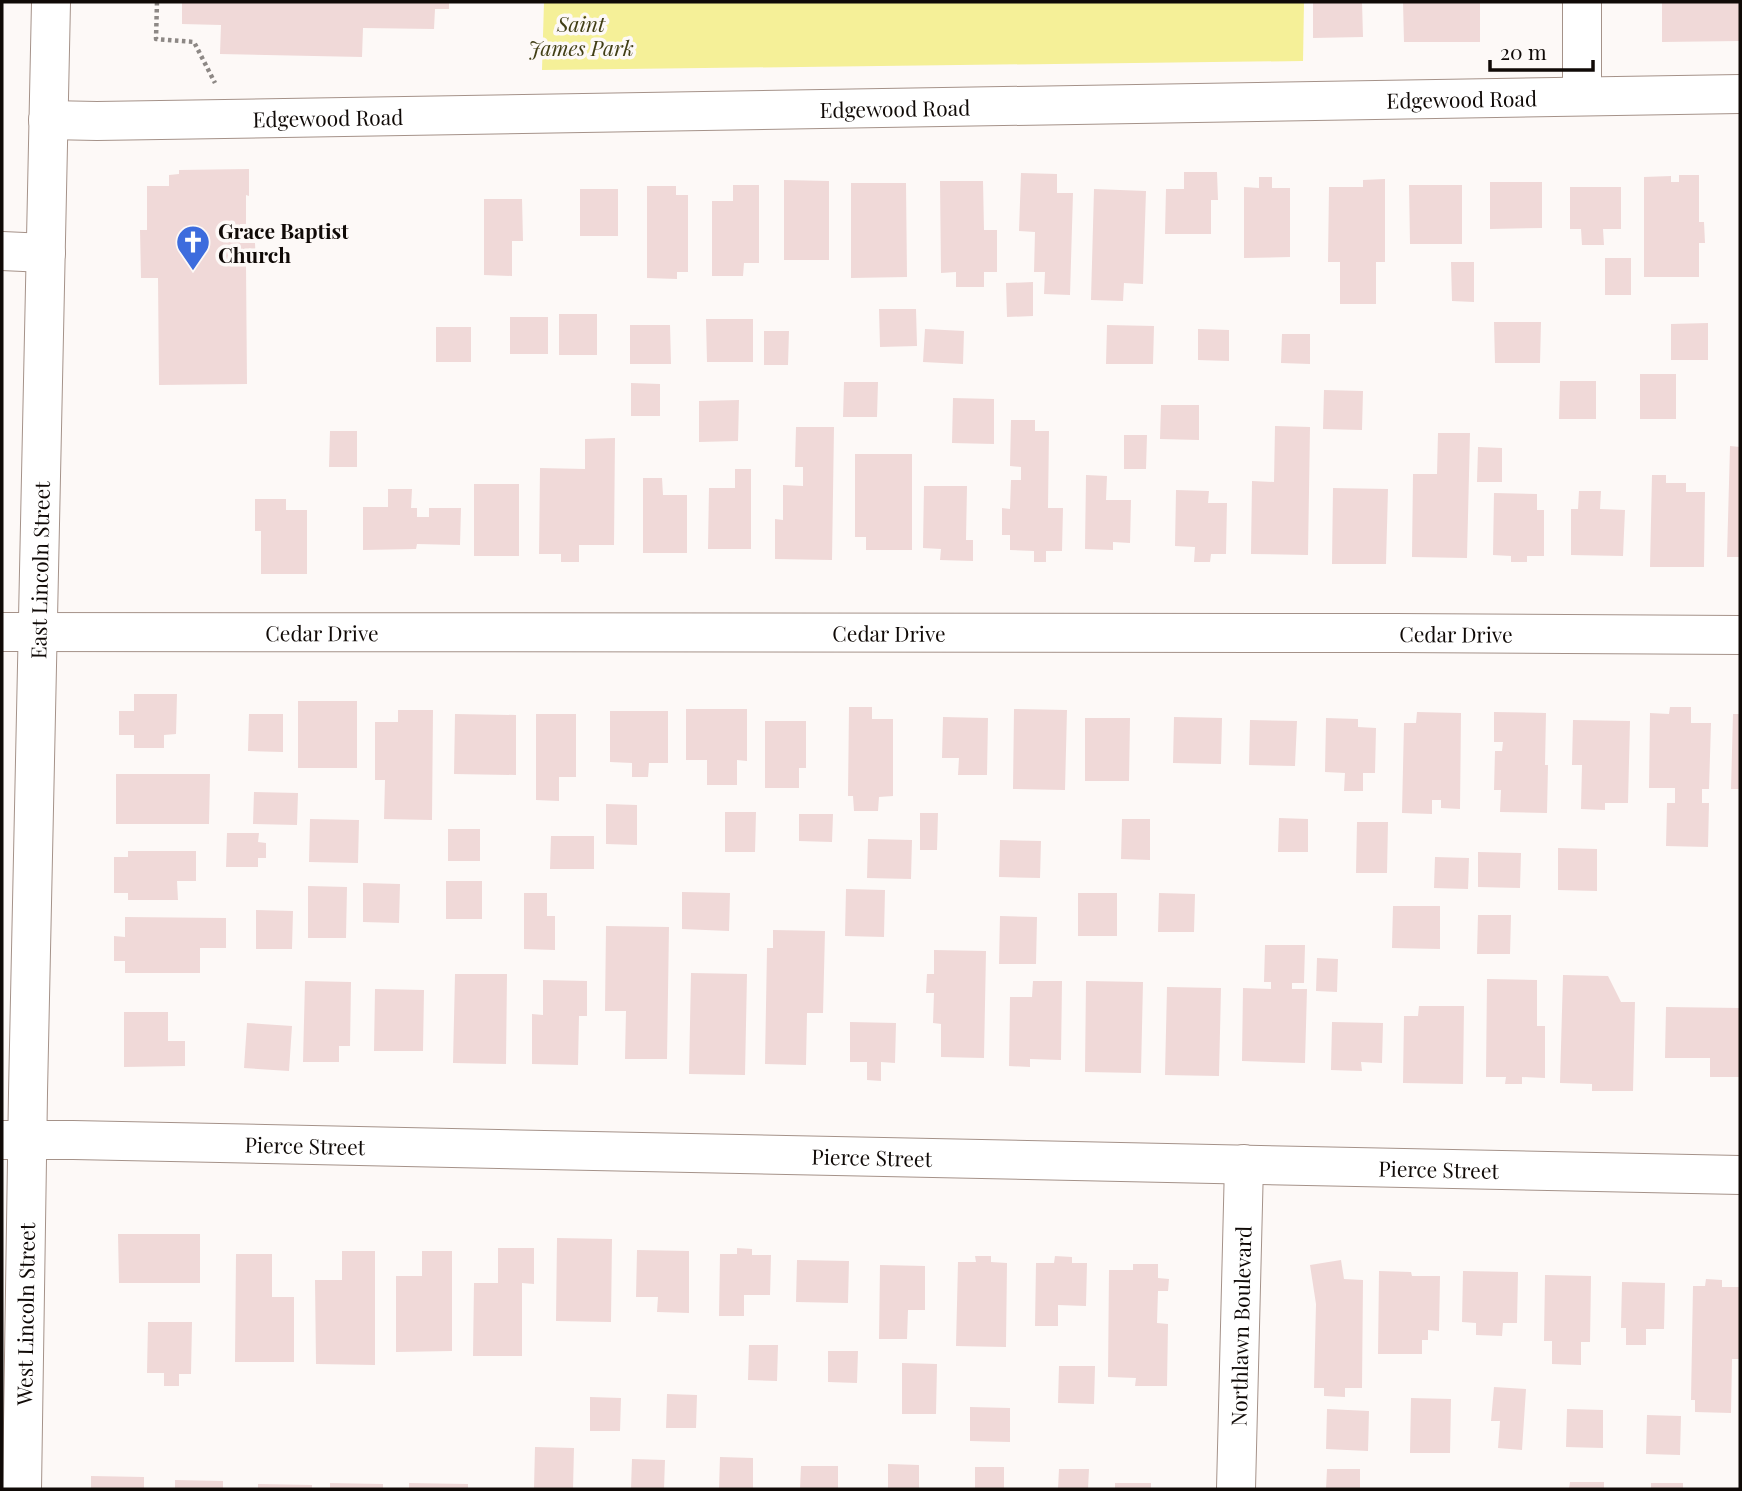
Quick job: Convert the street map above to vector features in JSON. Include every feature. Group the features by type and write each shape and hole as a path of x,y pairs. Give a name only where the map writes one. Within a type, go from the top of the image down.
{"street":[{"name":"East Lincoln Street","path":"15,1140 20,632 46,253 51,2"},
{"path":"1581,96 1582,2"},
{"name":"Edgewood Road","path":"48,120 1740,94"},
{"path":"2,251 46,253"},
{"name":"Cedar Drive","path":"20,632 1740,635"},
{"name":"Pierce Street","path":"15,1140 1740,1175"},
{"name":"West Lincoln Street","path":"15,1140 22,1489"},
{"name":"Northlawn Boulevard","path":"1236,1489 1244,1164"}],"path":[{"path":"157,2 156,39 194,42 217,87"}],"green space":[{"name":"Saint James Park","path":"544,2 1304,2 1303,61 542,70"}],"building":[{"path":"182,2 449,2 449,9 435,9 434,29 363,28 362,57 220,54 221,25 182,24"},
{"path":"1313,2 1362,2 1363,37 1313,38"},
{"path":"1403,2 1480,2 1480,42 1404,42"},
{"path":"1662,2 1740,2 1740,41 1662,42"},
{"name":"Grace Baptist Church","path":"249,169 246,224 240,224 240,243 255,243 256,265 246,265 247,384 159,385 158,278 141,278 140,230 147,230 147,186 169,186 169,175 179,174 179,170"},
{"path":"1184,172 1217,172 1218,200 1211,200 1211,234 1165,234 1166,189 1184,189"},
{"path":"1021,173 1057,174 1057,193 1073,193 1070,295 1044,294 1045,272 1034,272 1035,232 1019,231"},
{"path":"1679,175 1699,175 1699,222 1704,222 1705,243 1699,243 1699,277 1644,277 1644,177 1671,176 1671,182 1679,182"},
{"path":"1259,177 1272,177 1272,188 1290,188 1290,257 1244,258 1244,187 1259,188"},
{"path":"1385,179 1385,262 1376,262 1376,304 1340,304 1340,262 1328,262 1329,187 1363,187 1363,180"},
{"path":"784,180 829,181 829,260 784,260"},
{"path":"940,181 983,181 984,230 997,230 997,272 984,272 984,287 956,287 956,272 941,273"},
{"path":"1490,182 1542,182 1542,228 1490,229"},
{"path":"851,183 906,183 907,277 851,278"},
{"path":"733,185 759,185 759,263 744,263 743,276 712,276 712,201 733,201"},
{"path":"1409,185 1462,185 1462,244 1410,244"},
{"path":"647,186 676,186 676,195 688,195 688,272 677,272 677,279 647,278"},
{"path":"1570,187 1621,187 1621,229 1603,229 1604,245 1582,245 1581,229 1570,229"},
{"path":"580,189 618,189 618,236 580,236"},
{"path":"1094,189 1146,191 1143,284 1124,283 1123,301 1091,300"},
{"path":"484,199 522,199 523,241 512,241 512,276 484,275"},
{"path":"1605,258 1631,258 1631,295 1605,295"},
{"path":"1451,262 1474,262 1474,302 1452,301"},
{"path":"1033,282 1033,316 1007,317 1006,283"},
{"path":"879,309 916,309 917,346 880,347"},
{"path":"559,314 597,314 597,355 559,355"},
{"path":"510,317 548,317 548,354 510,354"},
{"path":"706,319 753,319 753,362 707,362"},
{"path":"1494,322 1541,322 1540,363 1495,363"},
{"path":"1708,323 1708,360 1671,360 1671,324"},
{"path":"630,325 670,325 671,364 630,364"},
{"path":"1107,325 1154,326 1153,364 1106,364"},
{"path":"436,327 471,327 471,362 436,362"},
{"path":"925,329 964,331 963,364 923,362"},
{"path":"1198,329 1229,330 1229,361 1198,360"},
{"path":"764,331 789,331 788,365 764,365"},
{"path":"1282,334 1310,334 1310,364 1281,363"},
{"path":"1640,374 1676,374 1676,419 1640,419"},
{"path":"1560,381 1596,381 1596,419 1559,419"},
{"path":"844,382 878,382 877,417 843,417"},
{"path":"631,383 660,384 660,416 631,416"},
{"path":"1324,390 1363,391 1362,430 1323,429"},
{"path":"953,398 994,399 994,444 952,443"},
{"path":"739,400 738,441 699,442 699,401"},
{"path":"1161,405 1199,405 1199,440 1160,439"},
{"path":"1011,420 1035,420 1035,431 1049,431 1048,508 1063,508 1062,551 1046,551 1046,562 1034,562 1034,551 1010,550 1010,535 1002,535 1002,508 1010,509 1011,480 1021,480 1021,467 1010,466"},
{"path":"1275,426 1310,427 1308,555 1251,554 1252,481 1274,482"},
{"path":"796,427 834,427 832,560 775,559 775,519 783,520 783,485 803,486 803,467 795,467"},
{"path":"330,431 357,431 357,467 329,467"},
{"path":"1438,433 1470,433 1467,558 1412,557 1413,474 1437,474"},
{"path":"1124,435 1147,435 1146,469 1124,469"},
{"path":"615,438 614,545 579,545 579,562 561,562 561,554 539,554 540,468 585,469 585,439"},
{"path":"1730,446 1740,447 1740,557 1727,557"},
{"path":"1478,447 1502,448 1502,482 1477,482"},
{"path":"855,454 912,454 912,550 866,550 866,537 855,537"},
{"path":"735,469 751,469 751,549 708,549 709,488 735,488"},
{"path":"1086,475 1107,476 1106,500 1131,500 1130,543 1113,542 1113,550 1085,549"},
{"path":"1652,475 1666,475 1666,483 1686,483 1686,492 1705,492 1704,567 1650,567"},
{"path":"643,478 662,478 663,495 687,495 687,553 643,553"},
{"path":"474,484 519,484 519,556 474,556"},
{"path":"924,486 967,486 966,540 973,540 973,561 940,560 941,549 923,548"},
{"path":"1333,488 1388,489 1386,564 1332,564"},
{"path":"388,489 412,489 411,508 417,508 417,517 429,517 429,508 461,508 460,545 417,544 416,549 363,550 363,507 388,507"},
{"path":"1176,490 1209,491 1208,503 1227,503 1226,554 1211,554 1210,562 1194,562 1195,547 1175,546"},
{"path":"1579,491 1601,491 1600,509 1625,510 1623,556 1571,555 1571,509 1578,509"},
{"path":"1494,493 1537,494 1537,510 1544,510 1544,556 1527,556 1527,562 1511,562 1511,556 1493,555"},
{"path":"255,499 286,499 286,510 307,510 307,574 261,574 261,531 255,531"},
{"path":"134,694 177,694 176,734 164,735 164,748 134,748 134,735 119,735 119,711 134,711"},
{"path":"298,701 357,701 357,768 298,768"},
{"path":"849,707 872,707 872,719 893,719 893,796 879,797 878,811 854,811 853,796 848,796"},
{"path":"1670,707 1691,707 1691,723 1711,723 1709,789 1702,789 1702,803 1709,803 1708,847 1666,846 1667,803 1675,803 1675,788 1649,788 1650,713 1669,714"},
{"path":"686,709 747,709 747,761 737,760 737,785 707,785 707,760 686,760"},
{"path":"1014,709 1067,710 1065,790 1013,789"},
{"path":"398,710 433,710 432,820 384,819 385,780 375,780 375,722 398,722"},
{"path":"610,711 668,711 668,763 649,763 648,777 632,777 632,763 610,762"},
{"path":"1417,712 1461,713 1460,809 1441,808 1441,800 1432,800 1432,814 1402,813 1404,723 1416,723"},
{"path":"1494,712 1546,713 1547,813 1500,812 1501,790 1494,790 1495,751 1502,751 1503,742 1494,742"},
{"path":"249,714 283,714 283,752 248,751"},
{"path":"455,714 516,715 516,775 454,774"},
{"path":"536,714 576,714 576,777 559,777 559,801 536,800"},
{"path":"1733,714 1740,714 1740,789 1731,789"},
{"path":"943,717 988,718 987,775 958,775 959,758 942,758"},
{"path":"1174,717 1222,718 1221,764 1173,763"},
{"path":"1085,718 1130,718 1129,781 1085,781"},
{"path":"1326,718 1358,719 1358,727 1376,728 1375,773 1363,773 1363,791 1344,791 1345,773 1325,772"},
{"path":"1250,720 1297,721 1295,766 1249,765"},
{"path":"1573,720 1630,721 1628,803 1605,803 1605,810 1581,809 1582,765 1572,765"},
{"path":"765,721 806,721 806,768 799,768 799,788 765,788"},
{"path":"116,774 210,774 209,824 116,824"},
{"path":"254,792 298,793 297,825 253,824"},
{"path":"606,804 637,805 637,845 606,844"},
{"path":"725,812 756,812 755,852 725,852"},
{"path":"920,813 938,813 937,850 920,850"},
{"path":"799,814 833,814 832,842 799,841"},
{"path":"1279,818 1308,819 1308,852 1278,852"},
{"path":"310,819 359,820 358,863 309,862"},
{"path":"1122,819 1150,819 1150,860 1121,859"},
{"path":"1357,822 1388,822 1387,873 1356,873"},
{"path":"448,829 480,829 480,861 448,861"},
{"path":"227,833 259,833 258,842 266,843 266,858 258,858 258,867 226,867"},
{"path":"551,836 594,836 594,869 550,869"},
{"path":"868,839 912,840 911,879 867,878"},
{"path":"1000,840 1041,841 1040,878 999,877"},
{"path":"1558,848 1597,849 1597,891 1558,890"},
{"path":"128,851 196,851 196,881 177,881 178,900 128,900 128,893 114,893 114,857 128,857"},
{"path":"1478,852 1521,853 1520,888 1478,887"},
{"path":"1435,857 1469,858 1468,889 1434,888"},
{"path":"446,881 482,881 482,919 446,919"},
{"path":"363,883 400,884 399,923 363,922"},
{"path":"308,886 347,887 346,938 308,938"},
{"path":"846,889 885,890 884,937 845,936"},
{"path":"682,892 730,893 729,931 682,929"},
{"path":"524,893 547,893 547,916 555,916 555,950 524,949"},
{"path":"1078,893 1117,893 1117,936 1078,936"},
{"path":"1159,893 1195,894 1194,932 1158,932"},
{"path":"1393,906 1440,906 1440,949 1392,948"},
{"path":"256,910 293,911 292,949 256,949"},
{"path":"1478,915 1511,915 1510,954 1477,954"},
{"path":"1000,916 1037,917 1036,964 999,964"},
{"path":"125,917 226,918 226,948 200,948 200,973 125,973 125,961 114,961 114,936 125,937"},
{"path":"606,926 669,927 667,1059 625,1059 626,1011 605,1011"},
{"path":"773,930 825,931 823,1013 807,1013 806,1065 765,1064 767,948 773,948"},
{"path":"1265,945 1305,945 1304,983 1292,983 1292,989 1307,989 1305,1063 1242,1061 1243,988 1271,989 1271,982 1264,982"},
{"path":"934,950 986,951 984,1058 941,1057 941,1024 933,1023 934,993 926,993 927,974 934,974"},
{"path":"1317,958 1338,959 1337,992 1316,991"},
{"path":"691,973 747,974 745,1075 689,1074"},
{"path":"455,974 507,974 506,1064 453,1063"},
{"path":"1563,975 1608,976 1621,1002 1635,1002 1633,1091 1592,1091 1592,1084 1560,1083"},
{"path":"1487,979 1537,980 1537,1026 1545,1026 1545,1078 1522,1077 1522,1084 1505,1084 1506,1077 1486,1077"},
{"path":"543,980 587,981 587,1016 579,1016 578,1065 532,1064 532,1014 543,1015"},
{"path":"305,981 351,982 350,1046 339,1046 339,1062 303,1062"},
{"path":"1033,981 1062,981 1061,1060 1030,1059 1030,1067 1009,1066 1010,997 1032,997"},
{"path":"1086,981 1143,982 1141,1073 1085,1072"},
{"path":"1167,987 1221,988 1219,1076 1165,1075"},
{"path":"375,989 424,990 423,1051 374,1051"},
{"path":"1419,1006 1464,1006 1463,1084 1403,1083 1404,1016 1418,1016"},
{"path":"1666,1007 1740,1008 1740,1077 1710,1077 1710,1058 1665,1058"},
{"path":"124,1012 168,1012 168,1041 185,1041 185,1066 124,1067"},
{"path":"850,1022 896,1023 895,1063 881,1062 881,1081 867,1080 867,1062 850,1062"},
{"path":"1332,1022 1383,1023 1382,1063 1361,1062 1362,1071 1331,1070"},
{"path":"247,1023 292,1026 289,1071 244,1068"},
{"path":"118,1234 200,1234 200,1283 119,1283"},
{"path":"557,1238 612,1239 611,1322 556,1321"},
{"path":"498,1248 534,1248 534,1284 522,1283 522,1356 473,1356 474,1283 498,1283"},
{"path":"737,1248 752,1249 752,1255 771,1255 770,1295 744,1295 744,1316 719,1316 720,1254 737,1254"},
{"path":"637,1250 689,1251 689,1313 657,1312 658,1297 636,1297"},
{"path":"342,1251 375,1251 375,1365 316,1364 315,1280 342,1280"},
{"path":"422,1251 452,1251 452,1351 396,1352 396,1276 422,1276"},
{"path":"236,1254 272,1254 272,1297 294,1297 294,1362 235,1362"},
{"path":"975,1256 991,1256 991,1262 1007,1263 1006,1347 956,1346 958,1262 976,1262"},
{"path":"1055,1256 1072,1257 1072,1263 1087,1263 1086,1306 1058,1305 1058,1326 1035,1326 1036,1263 1054,1263"},
{"path":"797,1260 849,1261 848,1303 796,1302"},
{"path":"1341,1260 1344,1279 1363,1280 1362,1388 1345,1388 1345,1397 1324,1396 1324,1388 1314,1388 1316,1304 1310,1265"},
{"path":"1133,1264 1158,1264 1158,1278 1169,1279 1168,1291 1158,1291 1157,1323 1168,1324 1167,1386 1135,1386 1136,1378 1108,1377 1109,1270 1133,1270"},
{"path":"880,1265 925,1266 925,1310 908,1310 907,1339 879,1339"},
{"path":"1379,1271 1411,1272 1412,1276 1440,1276 1439,1331 1428,1330 1428,1340 1422,1340 1422,1354 1378,1354"},
{"path":"1463,1271 1518,1272 1517,1323 1503,1323 1502,1336 1476,1335 1476,1323 1462,1322"},
{"path":"1545,1275 1591,1276 1590,1342 1581,1342 1581,1365 1552,1364 1552,1341 1544,1341"},
{"path":"1706,1279 1722,1280 1722,1287 1740,1287 1740,1359 1732,1359 1731,1413 1695,1412 1695,1400 1691,1400 1693,1286 1705,1286"},
{"path":"1622,1282 1665,1283 1664,1329 1646,1329 1646,1345 1626,1345 1626,1328 1621,1328"},
{"path":"148,1322 192,1322 191,1374 179,1374 179,1386 164,1386 164,1373 147,1373"},
{"path":"749,1345 778,1345 777,1381 748,1380"},
{"path":"828,1351 858,1351 857,1383 828,1382"},
{"path":"902,1363 937,1364 936,1414 902,1414"},
{"path":"1059,1366 1095,1366 1094,1404 1058,1403"},
{"path":"1494,1387 1526,1389 1522,1450 1498,1448 1500,1421 1491,1421"},
{"path":"667,1394 697,1395 696,1428 666,1428"},
{"path":"590,1397 621,1398 620,1431 590,1431"},
{"path":"1411,1398 1451,1399 1450,1453 1410,1453"},
{"path":"970,1407 1010,1408 1010,1442 970,1441"},
{"path":"1327,1409 1369,1411 1368,1451 1326,1449"},
{"path":"1567,1409 1603,1410 1603,1448 1566,1447"},
{"path":"1647,1415 1681,1416 1680,1455 1646,1454"},
{"path":"535,1447 574,1448 573,1489 534,1488"},
{"path":"720,1457 753,1458 753,1489 719,1489"},
{"path":"632,1459 665,1460 664,1489 631,1489"},
{"path":"888,1464 919,1465 919,1489 888,1489"},
{"path":"801,1466 838,1466 838,1489 800,1489"},
{"path":"975,1467 1004,1467 1004,1489 975,1489"},
{"path":"1059,1469 1089,1469 1088,1489 1058,1489"},
{"path":"1327,1469 1360,1469 1360,1489 1326,1489"},
{"path":"91,1476 144,1477 144,1489 91,1489"},
{"path":"175,1480 223,1481 223,1489 175,1489"},
{"path":"1570,1482 1604,1482 1604,1489 1569,1489"},
{"path":"330,1483 383,1484 383,1489 330,1489"},
{"path":"409,1483 468,1484 468,1489 409,1489"},
{"path":"1115,1483 1151,1483 1151,1489 1115,1489"},
{"path":"1651,1483 1683,1483 1683,1489 1651,1489"},
{"path":"258,1484 312,1485 312,1489 258,1489"}],"place":[{"name":"Grace Baptist Church","path":"193,272"}]}
